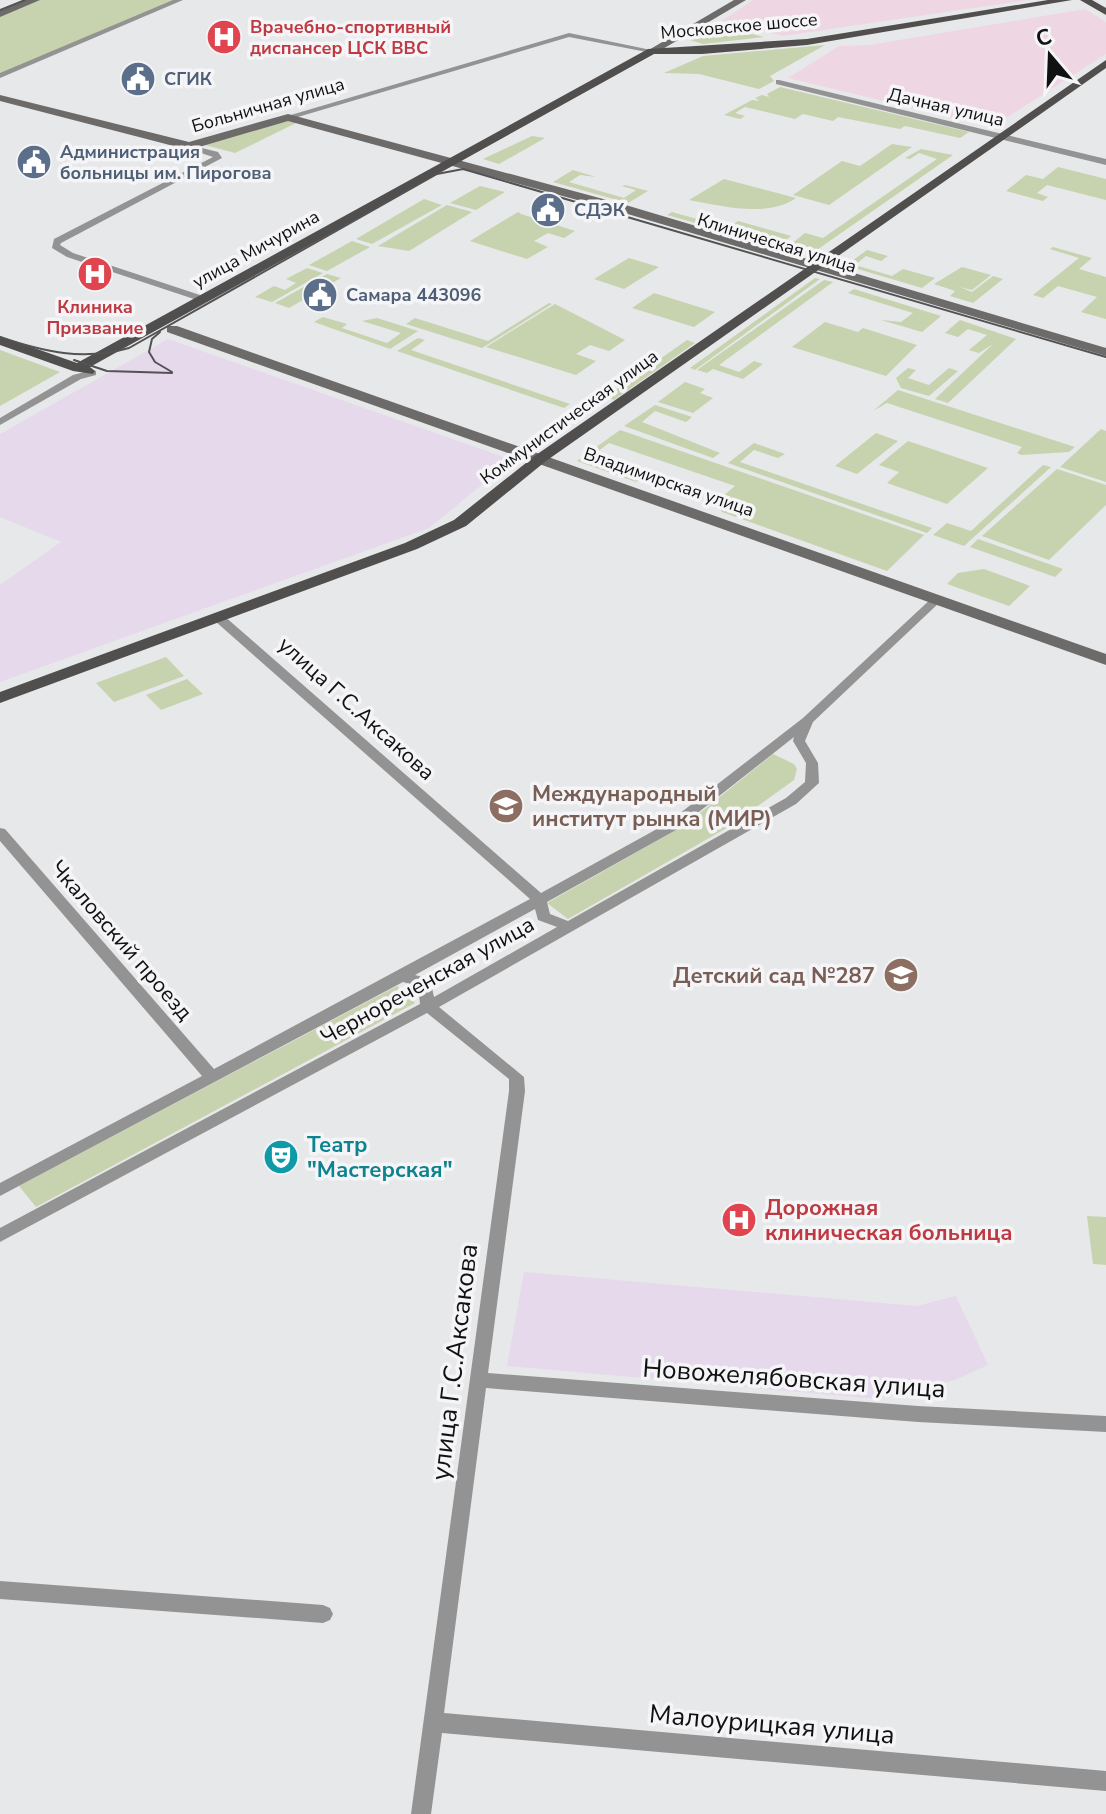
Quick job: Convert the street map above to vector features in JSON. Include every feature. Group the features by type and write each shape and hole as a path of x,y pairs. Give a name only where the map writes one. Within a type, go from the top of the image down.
{"main road":[{"name":"Московское шоссе","path":"652,51 692,52 794,41 1067,0"},
{"path":"1085,0 1106,12"},
{"name":"улица Мичурина","path":"84,370 203,299 652,51"},
{"name":"Коммунистическая улица","path":"0,698 219,618 442,533 460,523 541,458 1106,63"},
{"name":"улица Мичурина","path":"84,370 172,329 450,163"},
{"path":"0,329 84,370"},
{"path":"0,340 84,370"}],"street":[{"path":"0,4 11,0"},
{"path":"0,14 35,0"},
{"path":"0,76 179,0"},
{"name":"улица Мичурина","path":"652,51 735,1"},
{"name":"Больничная улица","path":"189,146 569,35 652,51"},
{"name":"Дачная улица","path":"779,82 1106,162"},
{"path":"0,98 189,146"},
{"name":"Клиническая улица","path":"288,117 1106,352"},
{"name":"Больничная улица","path":"189,146 215,154 218,158 57,241 55,246 70,255 203,299"},
{"name":"Клиническая улица","path":"813,268 1106,359"},
{"name":"Владимирская улица","path":"172,329 1106,660"},
{"name":"улица Мичурина","path":"0,422 84,370"},
{"name":"Чернореченская улица","path":"0,1190 402,976 671,827 807,721 937,599"},
{"name":"улица Г.С.Аксакова","path":"219,618 540,900 543,917 567,926"},
{"name":"Чернореченская улица","path":"0,1236 428,1006 791,801 812,783 812,763 799,741 807,721"},
{"name":"Чкаловский проезд","path":"0,832 211,1076"},
{"name":"улица Г.С.Аксакова","path":"402,976 425,983 429,993 428,1006 516,1077 421,1814"},
{"name":"Новожелябовская улица","path":"478,1380 904,1413 1106,1424"},
{"path":"0,1590 323,1614"},
{"name":"Малоурицкая улица","path":"433,1722 1106,1781"}],"shaded area":[{"path":"753,0 1028,0 783,36 722,21"},
{"path":"1085,9 1106,22 1106,54 992,127 788,78 839,46 869,45"},
{"path":"168,339 512,460 429,528 0,682 0,585 61,542 0,517 0,434"},
{"path":"524,1272 917,1306 956,1296 988,1365 955,1380 899,1389 893,1396 878,1399 507,1366"}],"green space":[{"path":"39,0 176,0 0,75 0,16"},
{"path":"714,25 764,37 703,44 690,40"},
{"path":"825,45 770,76 774,81 759,89 699,74 664,73 703,56"},
{"path":"780,87 969,132 960,138 905,126 900,129 838,117 833,121 803,114 795,119 745,107 735,113 745,116 740,119 724,115 752,100 760,101 755,98 762,95 769,97 767,94"},
{"path":"287,120 298,122 235,153 205,145"},
{"path":"532,136 545,138 499,164 483,159"},
{"path":"892,144 912,147 829,205 793,195 842,161 860,166"},
{"path":"921,149 953,155 811,254 786,248 805,233 823,238 937,159 919,153 910,159 905,158"},
{"path":"1058,167 1106,179 1106,200 1047,185 1037,193 1048,197 1043,201 1006,191 1026,175 1043,179"},
{"path":"573,170 596,177 580,175 569,182 624,198 636,190 622,186 625,185 648,191 628,203 553,182"},
{"path":"724,179 796,198 772,208 758,209 689,200"},
{"path":"480,186 505,192 476,210 450,203"},
{"path":"424,199 442,205 372,244 356,239"},
{"path":"447,205 472,212 409,251 378,246"},
{"path":"518,212 575,231 564,238 548,233 534,241 548,247 527,259 470,241"},
{"path":"672,212 729,228 738,221 791,236 778,246 667,215"},
{"path":"352,241 370,247 327,271 309,265"},
{"path":"1053,247 1092,258 1079,269 1106,277 1106,319 1081,312 1097,297 1058,286 1043,298 1033,295 1079,258 1050,249"},
{"path":"867,250 888,256 881,261 866,256 855,265 892,276 903,269 935,278 922,288 851,267 854,265 849,263"},
{"path":"629,258 659,267 624,289 594,279"},
{"path":"962,267 991,275 972,290 960,287 972,292 993,276 1003,279 973,303 950,296 955,291 934,284"},
{"path":"307,268 323,273 272,302 255,297 274,286 285,290 296,283 286,279"},
{"path":"327,274 341,278 289,308 275,303"},
{"path":"815,278 820,279 695,370 690,368"},
{"path":"824,280 833,282 719,365 739,372 754,361 763,364 743,379 713,369 707,373 697,370"},
{"path":"854,289 941,316 922,332 881,320 901,322 913,313 848,293"},
{"path":"654,293 715,312 694,327 632,308"},
{"path":"552,304 482,348 406,324 415,318 488,341"},
{"path":"555,304 625,340 609,351 590,345 576,354 596,361 576,375 486,347"},
{"path":"323,317 347,324 342,328 387,343 401,333 362,321 377,318 418,331 390,349 314,322"},
{"path":"960,320 1016,339 948,403 935,399 993,344 979,353 969,350 987,335 968,329 958,337 945,333"},
{"path":"825,322 858,332 863,328 917,345 886,376 792,347"},
{"path":"418,338 425,340 411,350 570,404 564,408 397,351"},
{"path":"687,340 695,343 614,400 606,397"},
{"path":"0,350 60,372 0,406"},
{"path":"908,368 916,370 908,378 929,385 949,368 958,371 929,396 901,388 896,378"},
{"path":"685,382 705,389 700,393 713,398 693,413 658,402"},
{"path":"898,390 1075,447 1069,452 1021,455 1017,453 1022,447 887,403 873,411"},
{"path":"655,405 692,417 686,422 655,411 642,422 720,453 713,458 624,426"},
{"path":"1101,429 1106,431 1106,482 1060,467"},
{"path":"620,430 924,535 887,571 722,512 716,502 735,486 609,443 589,458 642,477 636,482 577,461"},
{"path":"876,433 898,441 857,474 835,466"},
{"path":"908,441 988,468 947,504 887,483 899,472 879,465"},
{"path":"754,443 785,454 778,458 754,450 740,462 932,528 927,533 728,463"},
{"path":"1043,465 1051,467 964,546 933,535 947,523 971,531"},
{"path":"1057,469 1106,485 1106,505 1049,560 982,536"},
{"path":"978,539 1063,569 1055,577 970,547"},
{"path":"984,569 1030,586 1009,606 947,584 958,573"},
{"path":"166,657 184,676 114,702 96,683"},
{"path":"187,679 203,694 161,710 146,695"},
{"path":"773,754 794,764 797,769 794,780 730,826 568,919 547,903 685,825"},
{"path":"397,986 415,1003 36,1207 19,1186"},
{"path":"1087,1216 1106,1217 1106,1265 1093,1264"}],"tram line":[{"path":"0,10 25,0"},
{"path":"0,337 64,353 96,354 129,348 437,174 463,169 1106,357"},
{"path":"160,332 152,339 149,352 155,362 172,372"},
{"path":"74,360 107,371 172,373"}],"place":[{"name":"Врачебно-спортивный диспансер ЦСК ВВС","path":"224,37"},
{"name":"СГИК","path":"138,79"},
{"name":"Администрация больницы им. Пирогова","path":"34,162"},
{"name":"СДЭК","path":"548,210"},
{"name":"Клиника Призвание","path":"95,274"},
{"name":"Самара 443096","path":"320,295"},
{"name":"Международный институт рынка (МИР)","path":"506,806"},
{"name":"Детский сад №287","path":"901,975"},
{"name":"Театр \"Мастерская\"","path":"281,1157"},
{"name":"Дорожная клиническая больница","path":"739,1220"}]}
